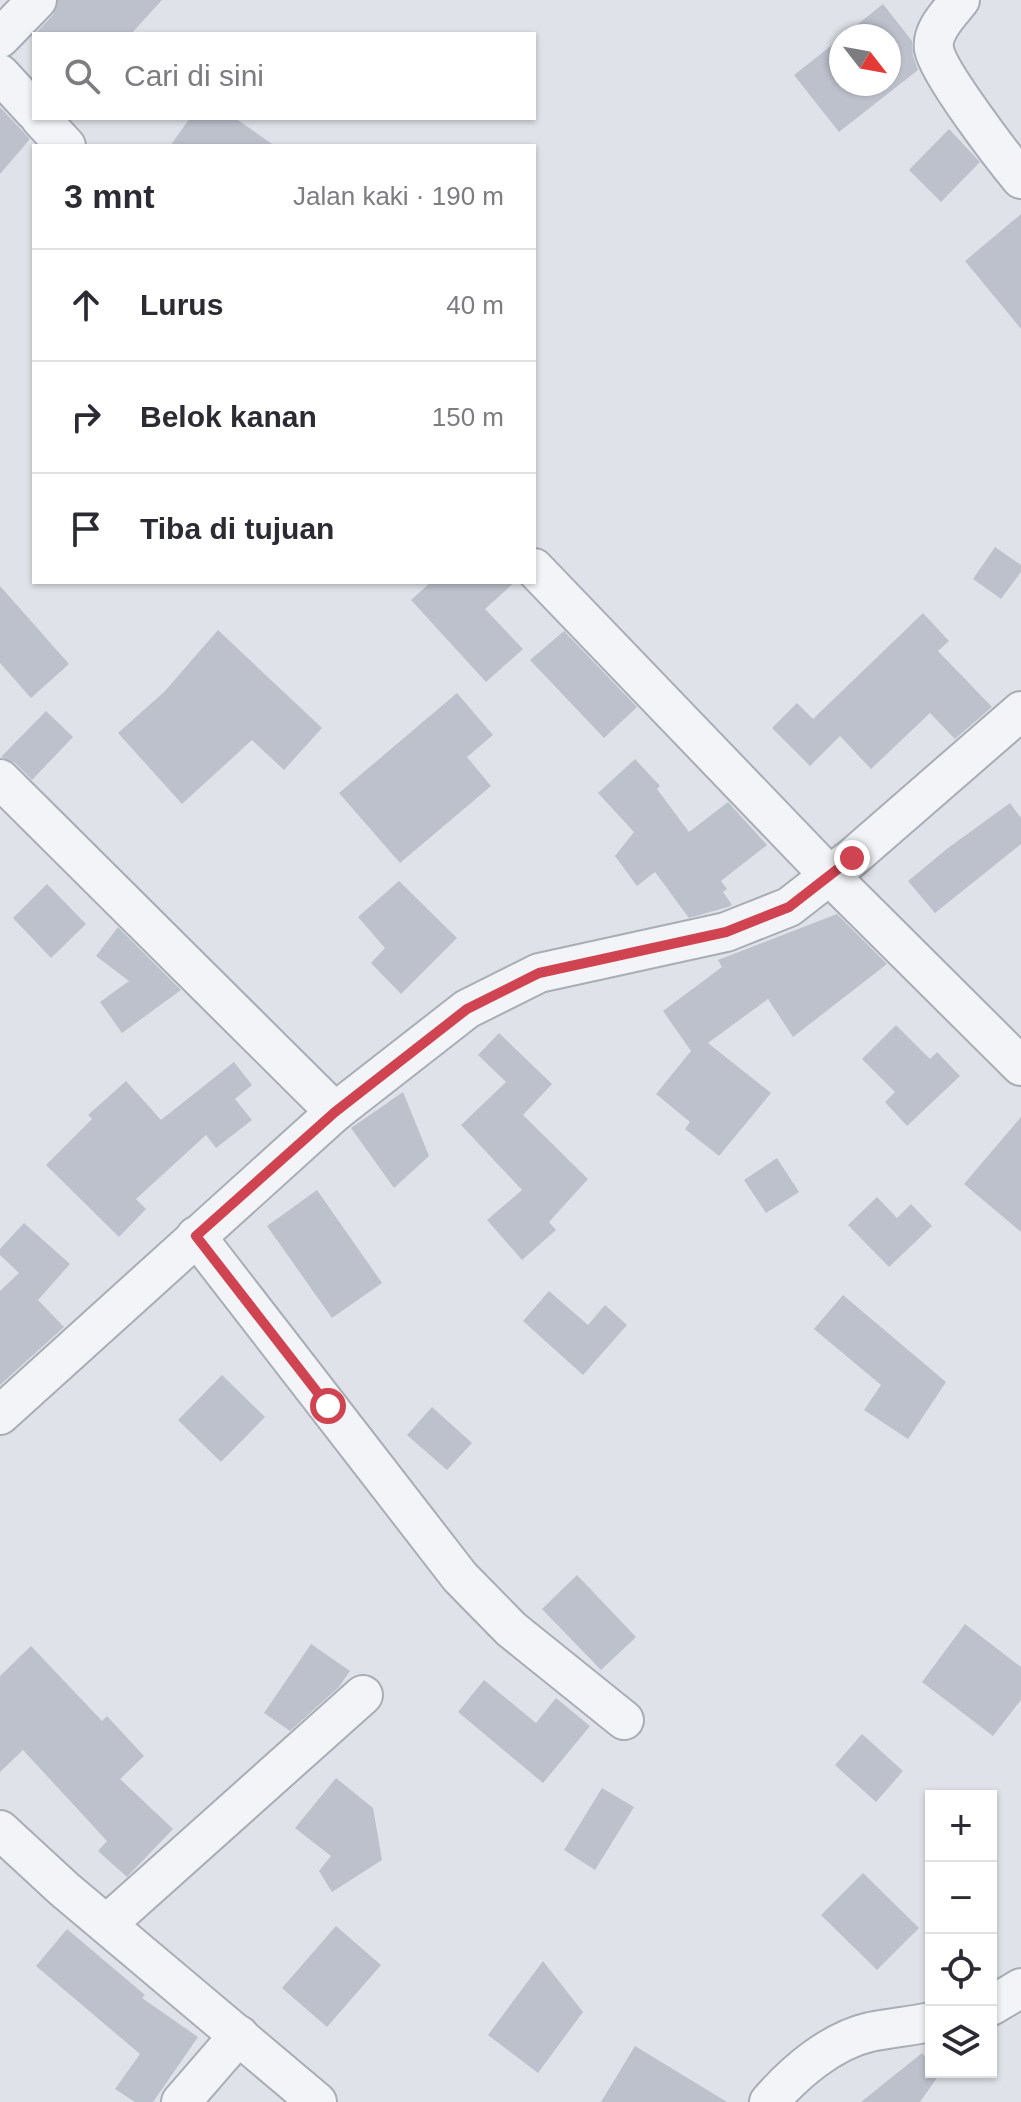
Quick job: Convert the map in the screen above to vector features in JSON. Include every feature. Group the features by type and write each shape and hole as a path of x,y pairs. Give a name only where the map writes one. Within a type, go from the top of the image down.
{"street":[{"path":"0,38 37,0"},
{"path":"960,0 936,33 934,49 997,150 1021,179"},
{"path":"0,74 32,109"},
{"path":"42,120 64,144"},
{"path":"536,570 829,875 1021,1066"},
{"path":"0,1415 335,1112 467,1009 539,973 726,932 789,907 1021,711"},
{"path":"4,790 335,1112"},
{"path":"196,1236 460,1577 511,1629 624,1720"},
{"path":"107,1924 363,1695"},
{"path":"0,1830 317,2102"},
{"path":"997,2002 1021,1988"},
{"path":"769,2102 808,2065 835,2045 867,2033 925,2023"},
{"path":"181,2102 239,2035"}],"building":[{"path":"58,0 162,0 133,32 37,32 53,15"},
{"path":"883,4 899,24 858,24"},
{"path":"901,27 912,41 918,70 901,83"},
{"path":"829,47 829,96 885,96 839,132 794,75"},
{"path":"0,107 30,139 0,174"},
{"path":"189,120 238,120 272,144 171,144"},
{"path":"949,129 980,162 941,202 909,170"},
{"path":"1021,214 1021,329 965,261"},
{"path":"995,547 1021,565 1021,572 1001,599 973,579"},
{"path":"429,584 513,584 485,609 523,649 486,682 411,600"},
{"path":"0,586 69,664 31,698 0,663"},
{"path":"923,613 949,641 938,651 992,707 955,739 930,713 871,769 840,736 810,766 772,728 797,703 813,719"},
{"path":"218,630 322,728 284,770 252,740 182,804 118,733 164,692"},
{"path":"564,631 637,707 604,738 530,660"},
{"path":"457,693 493,735 467,757 491,786 400,863 339,793"},
{"path":"46,711 73,737 32,780 15,763 1,757"},
{"path":"635,759 660,786 657,789 689,832 728,802 767,845 721,881 727,889 723,892 732,905 689,918 655,872 637,886 615,856 634,832 598,793"},
{"path":"1010,803 1021,818 1021,844 935,913 908,881"},
{"path":"399,881 457,938 401,994 371,963 385,948 358,917"},
{"path":"47,884 86,924 51,958 13,918"},
{"path":"837,914 887,964 793,1037 768,999 708,1043 771,1093 719,1156 685,1129 690,1122 656,1094 691,1051 663,1011 722,967 718,960"},
{"path":"118,927 181,990 122,1033 100,1002 129,981 96,956"},
{"path":"896,1025 930,1059 937,1052 960,1076 907,1126 885,1102 895,1092 862,1059"},
{"path":"499,1033 552,1084 523,1115 588,1179 549,1222 556,1230 522,1260 487,1220 522,1190 461,1125 506,1082 478,1055"},
{"path":"234,1062 252,1085 235,1099 252,1120 216,1148 206,1135 136,1199 146,1209 119,1237 46,1165 92,1119 88,1115 126,1081 161,1120"},
{"path":"403,1092 429,1156 394,1188 351,1128"},
{"path":"1021,1117 1021,1232 964,1184"},
{"path":"777,1158 799,1192 766,1213 744,1180"},
{"path":"317,1190 382,1283 332,1318 267,1226"},
{"path":"877,1197 897,1218 911,1204 932,1226 889,1267 848,1225"},
{"path":"24,1223 70,1264 38,1300 64,1327 0,1385 0,1291 19,1273 0,1255 0,1249"},
{"path":"549,1291 588,1325 605,1305 627,1325 583,1375 523,1321"},
{"path":"843,1295 946,1382 908,1439 864,1410 881,1385 814,1329"},
{"path":"222,1375 265,1417 221,1462 178,1420"},
{"path":"432,1407 472,1443 447,1470 407,1435"},
{"path":"577,1575 636,1637 601,1670 542,1609"},
{"path":"965,1624 1021,1667 1021,1700 993,1736 922,1682"},
{"path":"311,1644 350,1671 339,1687 290,1731 264,1713"},
{"path":"31,1646 102,1721 107,1716 144,1756 120,1779 173,1829 127,1877 98,1851 107,1841 23,1750 0,1772 0,1676"},
{"path":"484,1680 536,1723 556,1698 590,1726 543,1783 458,1712"},
{"path":"862,1734 903,1771 876,1802 835,1765"},
{"path":"336,1778 373,1808 382,1860 332,1892 319,1871 331,1856 295,1828"},
{"path":"602,1788 634,1807 595,1870 564,1850"},
{"path":"863,1873 919,1928 877,1970 821,1915"},
{"path":"336,1926 381,1965 327,2027 282,1988"},
{"path":"67,1929 145,1995 142,1998 198,2037 153,2102 135,2102 115,2089 140,2054 36,1966"},
{"path":"543,1961 583,2012 538,2073 488,2035"},
{"path":"635,2046 727,2102 601,2102"},
{"path":"922,2053 925,2057 925,2078 937,2078 920,2102 861,2102"}],"route":[{"path":"328,1406 196,1236 335,1112 467,1009 539,973 726,932 789,907 852,858"}]}
